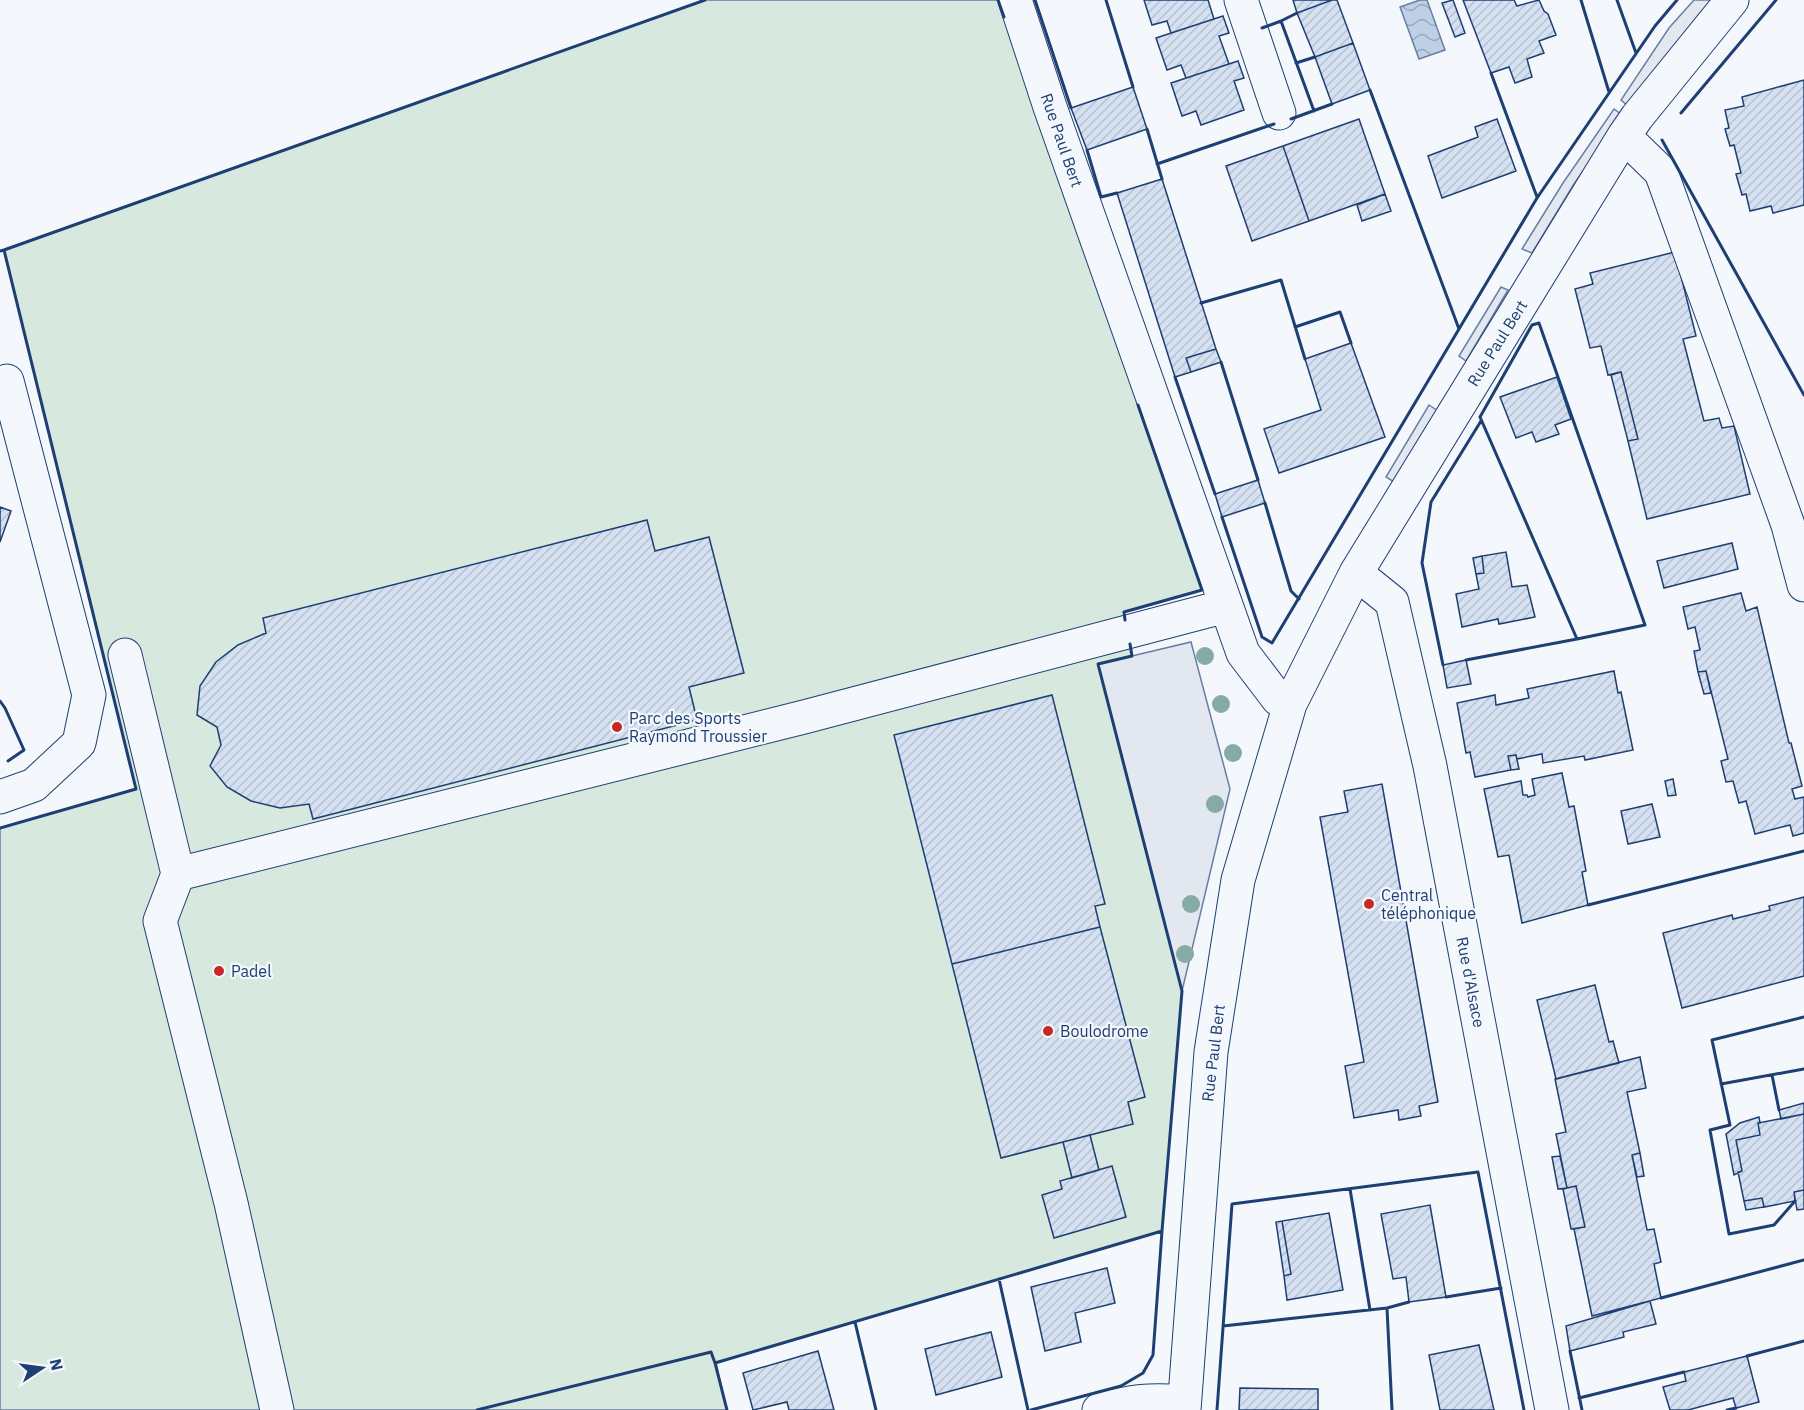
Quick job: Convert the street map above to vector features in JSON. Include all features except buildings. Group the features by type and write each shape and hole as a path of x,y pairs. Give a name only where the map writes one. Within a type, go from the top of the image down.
{"street":[{"name":"Rue Paul Bert","path":"1015,0 1050,108 1243,653 1278,699 1290,704"},
{"path":"1241,0 1279,113"},
{"name":"Rue Paul Bert","path":"1184,1406 1211,1052 1238,880 1290,704 1356,573 1624,136 1732,0"},
{"path":"1624,136 1661,171 1788,525 1804,585"},
{"path":"0,797 34,785 79,743 89,695 7,381"},
{"name":"Rue d'Alsace","path":"1356,573 1392,602 1406,659 1430,766 1552,1410"},
{"path":"178,874 804,717 1226,606"},
{"path":"125,655 178,874 160,921 231,1203 277,1410"},
{"path":"1099,1410 1134,1401 1156,1399 1184,1406"}],"shaded area":[{"name":"Parc des Sports Raymond Troussier","path":"705,0 998,0 1202,590 1124,612 1132,656 1098,665 1182,991 1162,1231 716,1363 727,1410 0,1410 0,828 136,789 4,250"},
{"path":"1694,0 1714,0 1628,106 1621,100 1669,28"},
{"path":"1614,109 1622,115 1574,184 1532,253 1522,249 1563,183"},
{"path":"1501,287 1508,290 1466,361 1459,356"},
{"path":"1429,405 1438,411 1394,482 1386,477"},
{"path":"1191,642 1230,789 1182,991 1098,664"}],"water":[{"path":"1427,0 1445,50 1419,59 1400,7"}],"wall":[{"path":"4,250 705,0"},
{"path":"998,0 1004,17"},
{"path":"1035,0 1071,108"},
{"path":"1106,0 1133,87"},
{"path":"1581,0 1609,92"},
{"path":"1617,0 1636,53"},
{"path":"1222,517 1262,637 1272,643 1537,198 1655,26 1677,0"},
{"path":"1681,113 1776,0"},
{"path":"1281,21 1297,13"},
{"path":"1262,28 1281,21 1314,111"},
{"path":"1296,63 1315,57"},
{"path":"1491,73 1537,197"},
{"path":"1370,90 1459,329"},
{"path":"1291,119 1332,104"},
{"path":"1157,164 1274,124"},
{"path":"1147,129 1162,179"},
{"path":"1662,140 1804,395"},
{"path":"1087,150 1101,197 1117,193"},
{"path":"0,251 4,250 136,789 0,828"},
{"path":"1201,303 1281,280 1305,359"},
{"path":"1295,327 1340,312 1351,343"},
{"path":"1539,323 1645,625 1577,639 1480,417 1532,325 1539,323"},
{"path":"1221,362 1258,480"},
{"path":"1175,377 1215,494"},
{"path":"1125,620 1124,612 1202,590 1138,405"},
{"path":"1443,665 1422,563 1431,502 1481,421"},
{"path":"1265,503 1291,591 1299,599"},
{"path":"1466,660 1577,639"},
{"path":"477,1410 711,1352 715,1363 1162,1231 1182,991 1098,664 1132,656 1130,644"},
{"path":"0,701 24,750 8,761"},
{"path":"1588,905 1804,851"},
{"path":"1795,1201 1774,1225 1729,1234 1710,1130 1730,1125 1712,1040 1804,1017"},
{"path":"1721,1084 1804,1069"},
{"path":"1772,1075 1779,1110"},
{"path":"1217,1410 1232,1204 1478,1172 1524,1410"},
{"path":"1350,1189 1370,1310"},
{"path":"1031,1410 1121,1386 1143,1373 1153,1355 1162,1231"},
{"path":"1661,1298 1804,1260"},
{"path":"999,1279 1028,1410"},
{"path":"1446,1297 1501,1288"},
{"path":"1392,1410 1387,1308 1409,1302"},
{"path":"1223,1326 1387,1308"},
{"path":"855,1322 876,1410"},
{"path":"1747,1356 1804,1341"},
{"path":"1570,1351 1582,1410"},
{"path":"715,1363 727,1410"},
{"path":"1579,1398 1684,1372"},
{"path":"1727,1410 1736,1408"}],"place":[{"name":"Parc des Sports Raymond Troussier","path":"617,727"},
{"name":"Central téléphonique","path":"1369,904"},
{"name":"Padel","path":"219,971"},
{"name":"Boulodrome","path":"1048,1031"}]}
